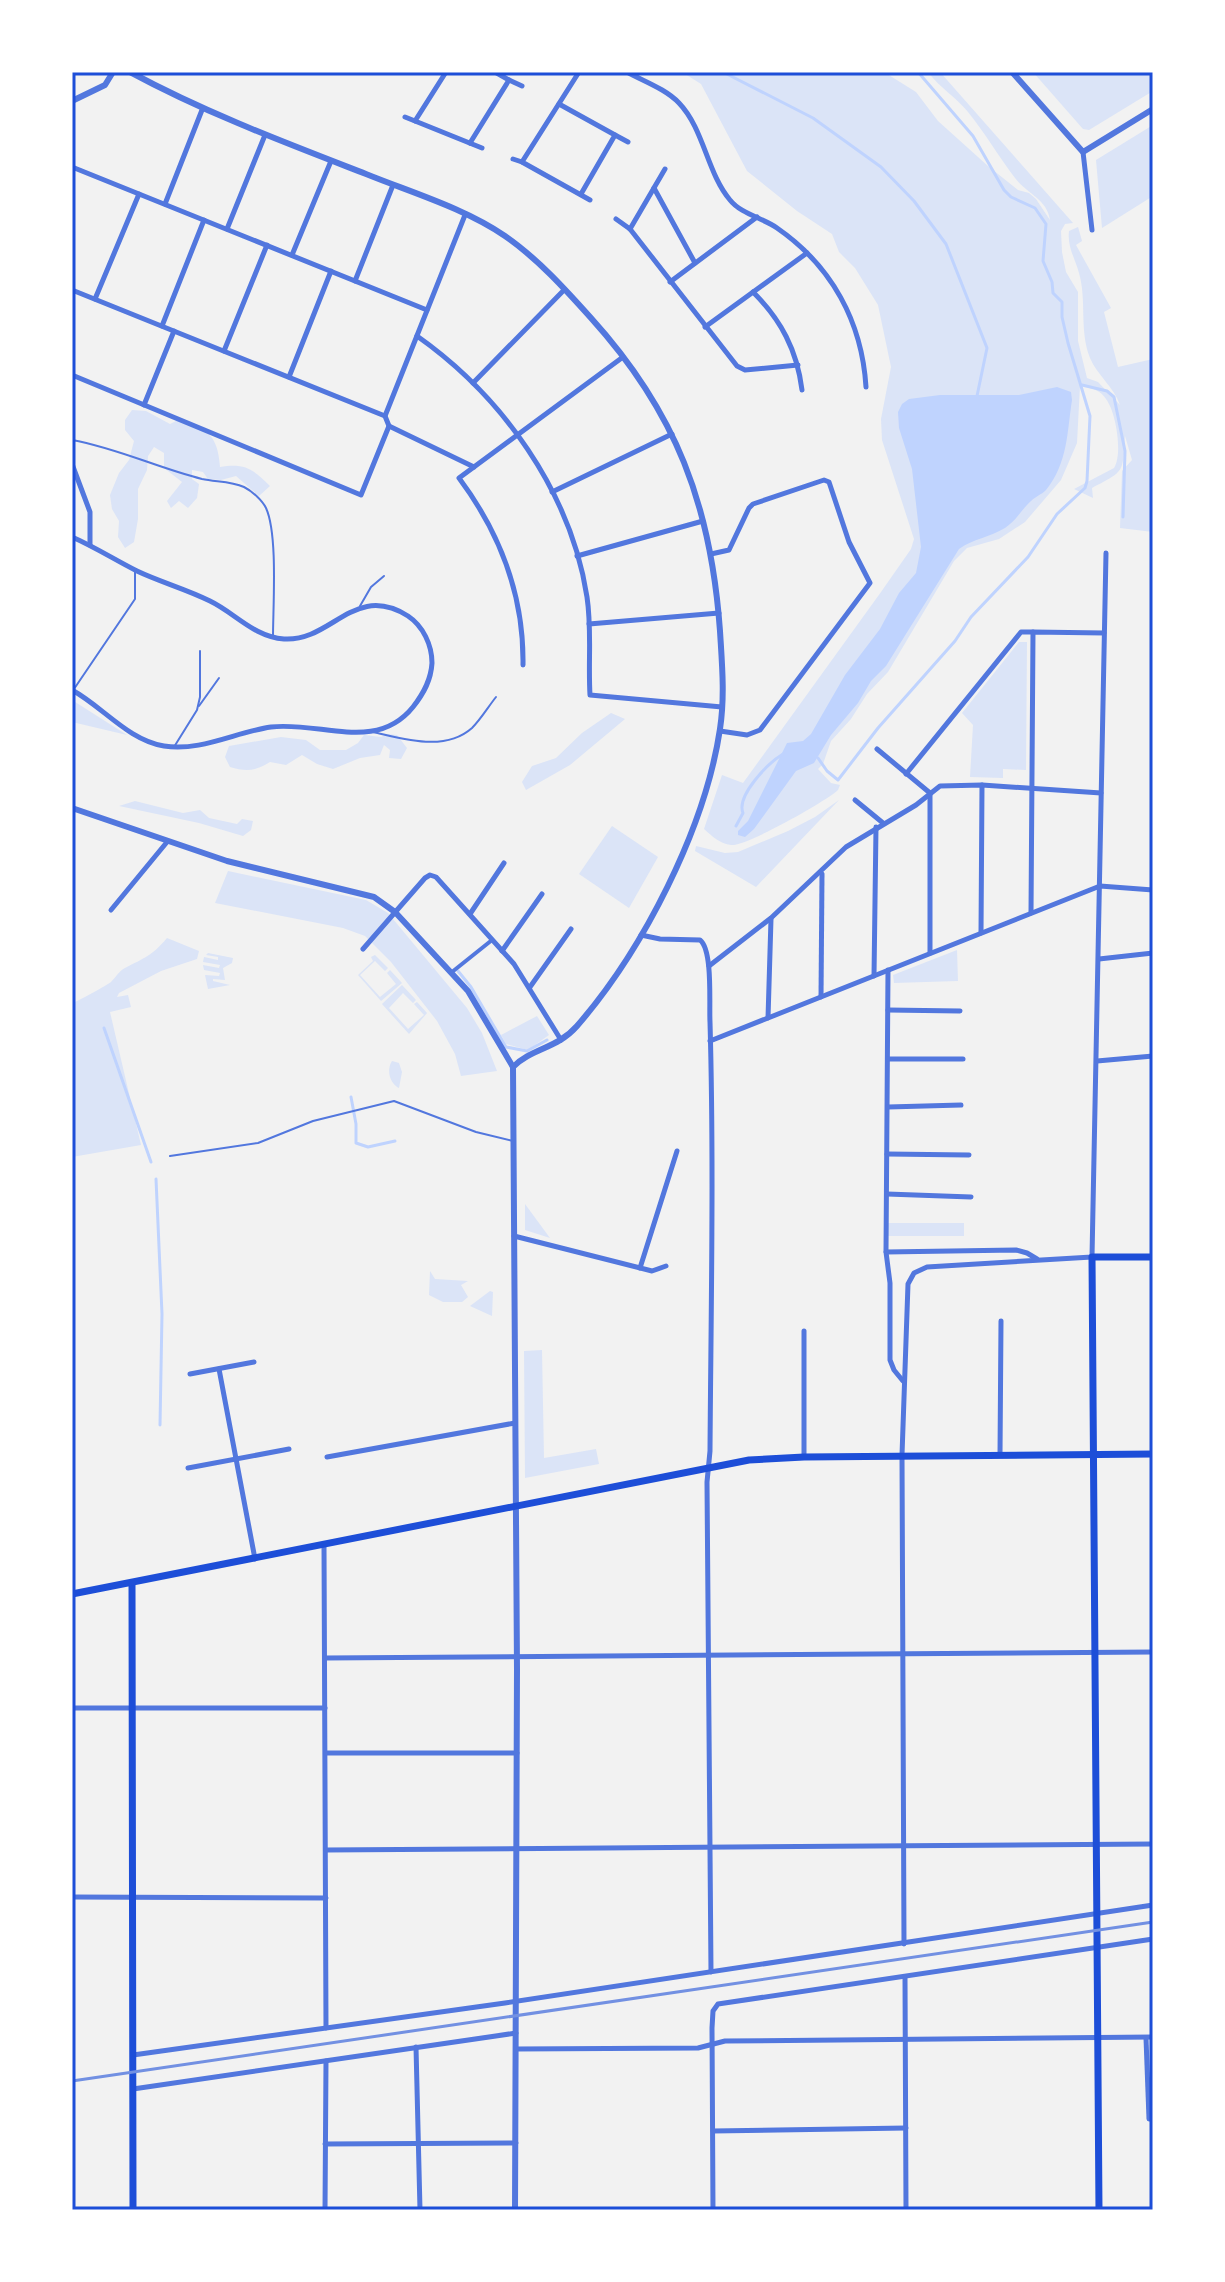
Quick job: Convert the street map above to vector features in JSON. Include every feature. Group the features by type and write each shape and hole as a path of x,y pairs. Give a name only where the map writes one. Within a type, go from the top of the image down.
{"main road":[{"path":"1099,2210 1092,1257 1153,1257"},
{"path":"72,1594 749,1460 902,1455 1153,1454"},
{"path":"132,1583 133,2210"}],"street":[{"path":"72,101 105,85 113,72"},
{"path":"130,72 202,110 465,215 507,238 564,290 624,356 649,390 690,476 711,554 723,672 720,731 687,843 641,935 597,1001 562,1041 513,1067"},
{"path":"415,121 446,72"},
{"path":"495,72 522,86"},
{"path":"522,162 579,72"},
{"path":"627,72 680,104 730,200 787,235 833,283 849,310 860,341 866,387"},
{"path":"1012,72 1083,152 1092,230"},
{"path":"470,143 509,80"},
{"path":"559,104 628,142"},
{"path":"1083,152 1153,109"},
{"path":"165,204 202,110"},
{"path":"405,117 482,148"},
{"path":"227,229 265,135"},
{"path":"581,194 615,135"},
{"path":"513,159 590,200"},
{"path":"292,255 331,161"},
{"path":"630,229 665,169"},
{"path":"73,170 427,310"},
{"path":"355,281 393,185"},
{"path":"654,188 695,263"},
{"path":"95,299 139,194"},
{"path":"465,215 385,416 389,426 474,467"},
{"path":"670,282 757,217"},
{"path":"616,219 630,229 734,364 742,369 798,365"},
{"path":"162,326 204,220"},
{"path":"224,351 267,245"},
{"path":"705,327 807,253"},
{"path":"289,377 331,271"},
{"path":"72,290 385,416"},
{"path":"473,383 564,290"},
{"path":"753,292 783,329 798,365 802,390"},
{"path":"144,405 174,331"},
{"path":"417,336 473,383 518,436 552,492 577,556 587,596 590,695 722,707"},
{"path":"523,665 519,609 510,573 486,517 459,478 624,356"},
{"path":"72,375 361,495 389,426"},
{"path":"552,492 672,434"},
{"path":"72,464 90,512 90,545"},
{"path":"711,554 729,550 753,504 824,480 829,482 849,542 870,583 760,730 747,735 720,731"},
{"path":"577,556 704,521"},
{"path":"72,537 135,570 212,602 257,631 273,637 294,639 360,607 379,605 408,616 423,631 431,655 431,675 419,699 396,723 373,732 349,733 284,726 239,733 205,744 173,747 141,739 73,690"},
{"path":"904,1944 902,1455 907,1290 914,1273 932,1266 1092,1257 1106,553"},
{"path":"589,624 719,613"},
{"path":"905,774 1021,632 1104,633"},
{"path":"1031,913 1033,632"},
{"path":"877,749 930,793"},
{"path":"708,967 771,918 846,847 943,785 1101,793"},
{"path":"981,933 982,785"},
{"path":"930,793 930,953"},
{"path":"855,800 883,823"},
{"path":"72,808 246,867 364,893 384,903 452,972 486,1018 513,1067 517,1657 515,2210"},
{"path":"874,976 876,827"},
{"path":"111,910 167,842"},
{"path":"470,914 504,863"},
{"path":"821,997 822,873"},
{"path":"363,949 430,875 436,877 530,987 562,1041"},
{"path":"710,1041 1100,886 1153,890"},
{"path":"502,951 542,894"},
{"path":"768,1018 771,918"},
{"path":"530,987 571,929"},
{"path":"641,935 700,940 706,946 708,967 711,1972"},
{"path":"452,972 492,940"},
{"path":"1099,959 1153,953"},
{"path":"888,970 886,1252 890,1283 890,1360 904,1381"},
{"path":"888,1010 960,1011"},
{"path":"1097,1061 1153,1056"},
{"path":"888,1059 963,1059"},
{"path":"888,1107 961,1105"},
{"path":"640,1268 677,1151"},
{"path":"887,1154 969,1155"},
{"path":"887,1194 971,1197"},
{"path":"514,1236 652,1271 666,1266"},
{"path":"886,1252 1016,1250 1038,1260"},
{"path":"1000,1455 1001,1321"},
{"path":"804,1331 804,1457"},
{"path":"190,1374 254,1362"},
{"path":"219,1369 255,1559"},
{"path":"327,1457 515,1423"},
{"path":"188,1468 289,1449"},
{"path":"324,1545 326,2028"},
{"path":"325,1658 1153,1652"},
{"path":"72,1708 325,1708"},
{"path":"326,1753 517,1753"},
{"path":"326,1850 1153,1844"},
{"path":"72,1897 326,1898"},
{"path":"133,2055 1153,1905"},
{"path":"713,2210 713,2044 715,2008 722,2003 1153,1939"},
{"path":"905,1977 906,2210"},
{"path":"133,2089 516,2033"},
{"path":"516,2049 698,2048 725,2041 1150,2038 1149,2119"},
{"path":"416,2047 420,2210"},
{"path":"325,2210 326,2061"},
{"path":"713,2131 906,2128"},
{"path":"325,2144 516,2143"}],"lane":[{"path":"72,440 122,452 202,479 233,484 245,488 259,499 268,512 272,548 273,637"},
{"path":"73,690 135,599 135,570"},
{"path":"360,607 371,587 384,576"},
{"path":"197,710 200,651"},
{"path":"173,747 219,678"},
{"path":"373,732 410,740 443,742 463,735 475,725 496,697"},
{"path":"170,1156 258,1143 313,1121 394,1101 476,1132 514,1141"}],"shaded area":[{"path":"682,72 884,72 916,92 938,121 1018,190 1036,199 1050,220 1045,207 1015,178 968,112 928,72 940,72 1073,223 1065,224 1061,231 1062,252 1066,272 1078,292 1078,341 1087,378 1098,382 1120,405 1093,364 1087,347 1083,294 1069,237 1069,231 1078,227 1082,241 1076,245 1111,308 1104,312 1118,367 1153,359 1153,532 1120,528 1122,471 1132,460 1125,436 1120,469 1092,488 1093,498 1074,489 1114,468 1118,453 1110,405 1099,392 1080,386 1077,443 1061,480 1025,522 999,539 967,548 954,561 888,672 831,741 823,764 818,769 831,783 840,785 838,790 768,832 731,845 704,829 722,775 743,783 881,592 911,549 914,539 882,440 881,419 891,367 878,305 855,268 839,252 832,234 747,171 701,84"},
{"path":"1033,72 1153,72 1153,91 1089,130 1083,129"},
{"path":"1153,125 1153,196 1102,228 1096,160"},
{"path":"132,410 146,411 170,424 180,419 198,426 214,441 220,467 248,469 270,486 259,496 236,476 208,479 203,472 192,470 192,479 199,484 197,498 188,508 179,501 171,508 167,501 182,482 164,468 164,453 154,447 148,456 147,470 138,489 134,542 125,548 118,537 119,521 112,509 110,495 119,473 129,460 134,441 125,430 125,420"},
{"path":"1019,642 1027,642 1026,770 1003,769 1003,778 970,777 973,725 962,713"},
{"path":"72,700 127,735 72,722"},
{"path":"611,713 625,719 570,765 526,790 522,782 532,766 556,758 582,733"},
{"path":"364,735 381,737 397,735 407,748 401,759 389,758 390,750 384,745 380,755 360,758 333,769 302,755 286,765 270,762 255,769 241,770 230,767 225,757 229,746 281,737 306,740 320,750 346,750"},
{"path":"839,800 756,887 695,851 696,846 725,853 738,852 788,831"},
{"path":"135,801 183,813 200,810 209,818 237,824 242,819 253,821 251,830 243,836 119,806"},
{"path":"612,826 658,857 629,908 579,874"},
{"path":"228,871 366,900 388,913 467,1008 482,1033 497,1071 461,1076 455,1054 437,1021 391,962 365,936 343,928 215,903"},
{"path":"167,938 199,951 197,959 161,971 119,993 117,997 128,995 131,1007 110,1012 141,1145 72,1157 72,1003 111,982 123,969 152,953"},
{"path":"957,950 958,981 894,983 893,975"},
{"path":"206,955 233,958 232,963 223,968 225,980 213,979 230,985 208,989 205,975 219,976 220,973 204,970 203,965 219,968 220,965 203,962 204,957 218,960 218,957"},
{"path":"375,955 388,968 385,971 375,961 360,975 380,997 396,984 387,973 390,970 402,983 381,1001 358,975"},
{"path":"402,985 416,1000 413,1003 403,993 389,1008 408,1029 424,1015 414,1004 417,1002 427,1013 409,1034 382,1004"},
{"path":"537,1016 549,1035 528,1050 506,1044 501,1035"},
{"path":"392,1061 399,1063 402,1072 399,1088 390,1076"},
{"path":"525,1204 550,1238 525,1230"},
{"path":"888,1223 964,1223 964,1236 888,1236"},
{"path":"430,1271 435,1279 468,1281 461,1285 468,1297 462,1302 443,1302 429,1295"},
{"path":"490,1291 493,1292 492,1316 470,1306"},
{"path":"542,1350 544,1458 596,1449 599,1464 525,1478 524,1351"}],"water":[{"path":"1057,387 1071,392 1072,400 1063,458 1046,490 1005,528 959,549 886,666 871,681 814,763 796,771 754,829 745,837 738,835 787,743 803,741 811,734 845,675 880,629 899,593 916,573 921,547 912,469 899,428 898,412 902,404 909,399 940,395 1019,395"}],"waterway":[{"path":"723,72 813,118 881,167 914,201 946,244 987,348 977,396"},
{"path":"818,758 838,780 878,728 955,641 971,617 1028,557 1057,514 1085,488 1087,481 1090,416 1068,343 1062,302 1053,293 1043,261 1046,224 1035,208 1011,197 1004,190 973,136 918,72"},
{"path":"1082,385 1107,391 1114,397 1125,451 1123,517"},
{"path":"736,826 749,789 762,772 783,754"},
{"path":"458,971 471,987 506,1047 527,1051 547,1040"},
{"path":"104,1028 151,1162"},
{"path":"351,1097 356,1143 368,1147 395,1141"},
{"path":"156,1179 162,1314 160,1425"}],"railway":[{"path":"72,2081 1153,1922"}]}
